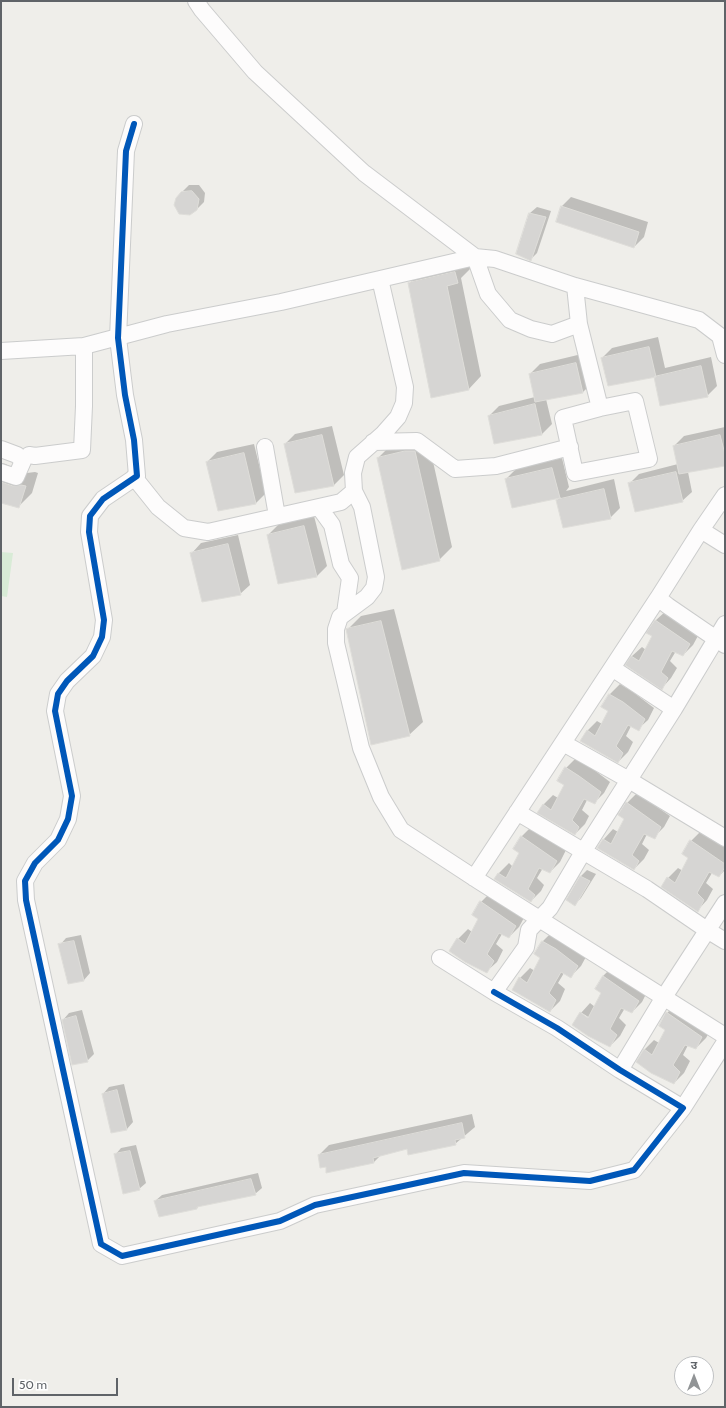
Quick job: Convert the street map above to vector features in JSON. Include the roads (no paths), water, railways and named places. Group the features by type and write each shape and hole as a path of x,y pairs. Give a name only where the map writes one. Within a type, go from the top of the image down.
{"street":[{"path":"196,1 255,72 364,173 474,257 488,294 510,320 531,329 552,334 579,324"},
{"path":"134,124 126,151 118,338 125,395 134,440 137,476 103,499 90,516 89,532 104,620 102,637 93,656 67,681 58,694 55,711 72,796 68,819 58,840 35,863 25,881 26,900 101,1244 122,1256 280,1221 315,1205 464,1173 590,1181 634,1170 683,1108 725,1042"},
{"path":"1,351 84,346 167,324 281,302 474,257 495,259 574,286 699,320 720,336 725,355"},
{"path":"380,279 405,387 404,403 398,417 383,434 357,457 354,473 354,491 362,507 376,577 374,588 367,597 340,617 336,629 336,643 361,748 381,797 401,830 474,878 725,1036"},
{"path":"574,286 579,324 600,408"},
{"path":"29,455 35,456 82,450 84,346"},
{"path":"635,401 649,458 575,473 563,418 600,408 635,401"},
{"path":"373,442 417,441 455,469 496,466 570,447"},
{"path":"265,447 277,516"},
{"path":"1,449 18,455 23,461 16,477 1,472"},
{"path":"134,477 158,507 184,528 208,532 341,502 354,491"},
{"path":"474,878 725,495"},
{"path":"319,507 332,525 341,564 350,578 345,613"},
{"path":"701,530 725,545"},
{"path":"658,598 720,642"},
{"path":"494,992 526,947 529,930 550,908 583,852 674,708 720,642 725,624"},
{"path":"612,668 674,708"},
{"path":"563,743 629,780 725,838"},
{"path":"517,812 647,890 725,941"},
{"path":"620,1070 706,930 725,903"},
{"path":"440,958 494,992 558,1028 620,1070 683,1108"}]}
